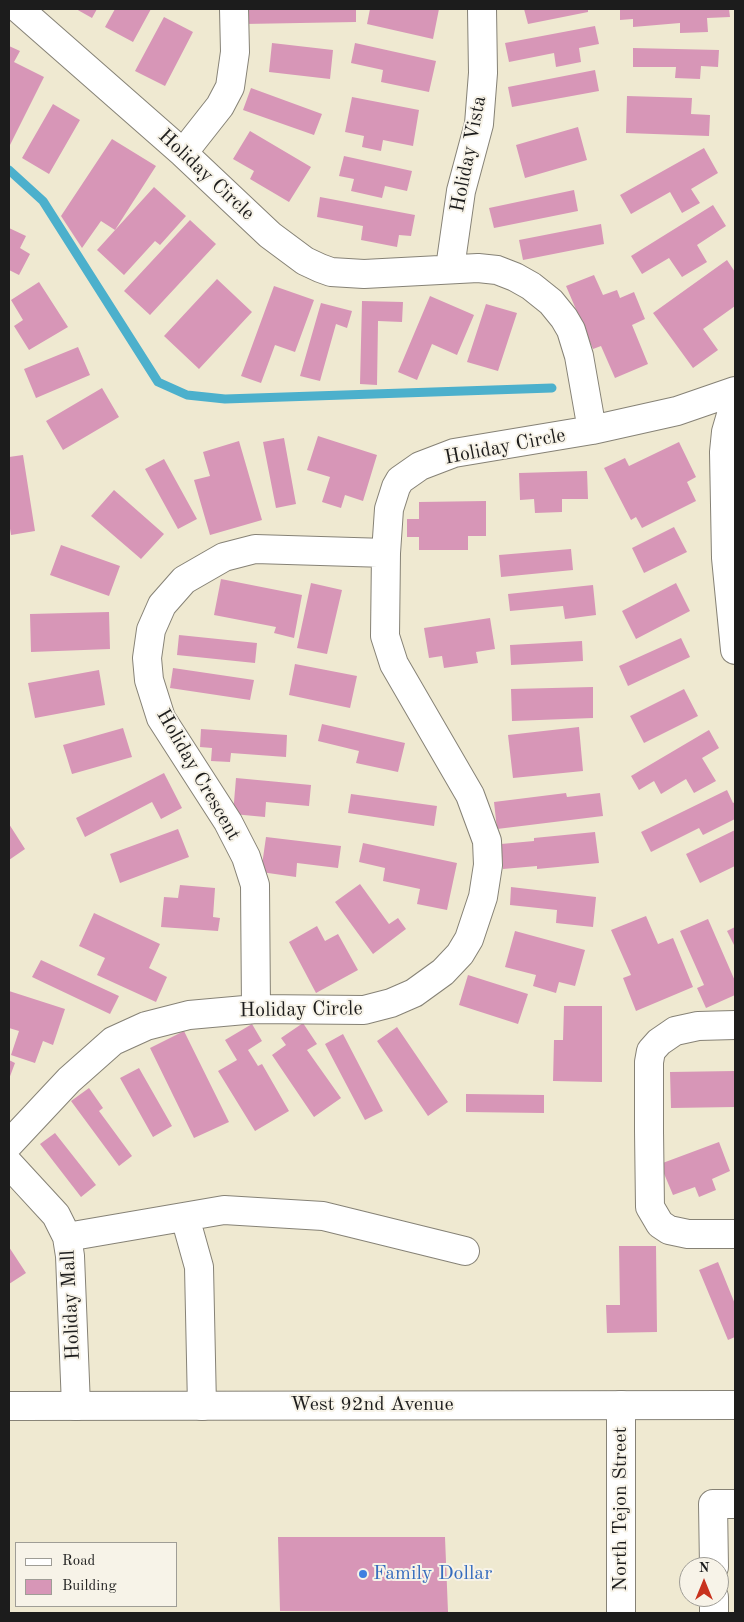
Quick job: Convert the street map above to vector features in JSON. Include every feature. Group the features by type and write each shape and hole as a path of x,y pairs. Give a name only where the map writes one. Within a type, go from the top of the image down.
{"street":[{"name":"Holiday Circle","path":"9,1144 69,1080 113,1041 146,1026 189,1015 256,1009 364,1010 391,1004 414,993 444,972 460,954 469,939 484,897 488,865 487,842 470,794 394,664 385,636 386,553 389,509 400,480 420,466 454,453 592,430 577,347 571,330 551,302 531,286 515,276 497,270 450,268 364,274 331,272 305,261 270,235 183,153 19,9"},
{"path":"183,153 220,106 230,88 235,52 234,9"},
{"name":"Holiday Vista","path":"450,268 461,191 479,124 483,74 482,9"},
{"path":"592,430 677,412 735,391"},
{"path":"735,401 726,432 724,452 726,558 735,650"},
{"name":"Holiday Crescent","path":"256,1009 255,885 246,857 228,822 161,718 149,680 147,658 151,630 162,605 184,580 224,557 255,549 386,553"},
{"path":"735,1026 698,1026 675,1031 659,1042 651,1051 649,1062 650,1207 660,1224 669,1230 688,1234 735,1234"},
{"name":"Holiday Mall","path":"9,1164 56,1215 67,1237 70,1256 76,1406"},
{"path":"67,1237 224,1210 323,1216 465,1251"},
{"path":"186,1217 199,1267 202,1406"},
{"name":"North Tejon Street","path":"621,1405 621,1613"},
{"name":"West 92nd Avenue","path":"9,1406 735,1405"},
{"path":"714,1557 713,1504 735,1504"}],"building":[{"path":"76,9 97,9 92,18"},
{"path":"115,9 151,9 133,42 105,27"},
{"path":"244,9 356,9 356,22 244,24"},
{"path":"370,9 439,9 433,39 367,24"},
{"path":"524,9 588,9 588,12 528,24"},
{"path":"620,9 729,9 730,17 707,18 708,32 680,33 680,23 633,27 633,19 620,20"},
{"path":"164,17 193,32 165,86 135,71"},
{"path":"595,26 599,44 579,48 581,62 556,67 554,53 509,62 505,43"},
{"path":"272,43 333,50 330,79 269,72"},
{"path":"355,43 436,61 429,92 381,82 383,70 351,63"},
{"path":"9,46 20,51 14,62 44,77 9,147"},
{"path":"633,48 719,50 718,67 701,66 700,79 675,78 676,67 633,67"},
{"path":"595,70 599,91 512,107 508,87"},
{"path":"251,88 322,114 314,135 243,110"},
{"path":"627,96 692,98 691,114 710,115 709,136 626,133"},
{"path":"352,97 419,110 413,146 383,140 381,151 362,147 364,136 345,132"},
{"path":"53,104 80,120 49,174 22,158"},
{"path":"578,127 587,160 525,178 516,145"},
{"path":"250,131 311,167 289,202 250,179 254,171 233,159"},
{"path":"112,139 156,166 115,230 101,221 82,248 61,216"},
{"path":"704,148 718,173 691,189 700,203 682,213 670,192 631,214 620,195"},
{"path":"344,156 412,171 407,191 385,186 382,198 351,191 354,179 339,176"},
{"path":"154,187 186,216 160,245 155,241 124,275 97,250"},
{"path":"574,190 578,211 494,228 489,208"},
{"path":"320,197 415,215 411,236 399,235 397,247 361,240 363,226 317,217"},
{"path":"713,205 726,226 697,245 707,262 682,277 669,258 642,274 631,256"},
{"path":"190,220 216,244 150,315 124,291"},
{"path":"601,224 604,244 523,260 519,240"},
{"path":"9,228 26,236 20,248 30,254 19,275 9,270"},
{"path":"727,260 735,272 735,306 703,329 718,350 693,368 653,313"},
{"path":"594,275 603,295 617,290 620,298 634,292 645,319 632,325 648,364 615,378 601,346 593,349 566,286"},
{"path":"217,279 252,312 199,369 164,336"},
{"path":"39,282 68,327 29,350 14,326 23,320 11,300"},
{"path":"274,286 314,300 295,352 275,345 261,383 241,376"},
{"path":"430,296 474,315 457,355 432,344 417,380 398,372"},
{"path":"362,301 403,302 402,322 378,321 377,385 360,384"},
{"path":"321,303 352,311 347,328 336,324 320,381 300,376"},
{"path":"486,304 517,313 498,371 467,362"},
{"path":"78,347 90,375 36,398 24,369"},
{"path":"102,388 119,417 63,450 46,421"},
{"path":"318,436 377,455 363,501 345,495 341,508 322,502 330,477 307,470"},
{"path":"284,438 296,504 276,508 263,442"},
{"path":"239,441 262,520 210,535 194,480 210,476 203,452"},
{"path":"679,442 696,477 687,482 696,501 642,528 636,517 631,520 604,468 625,458 629,466"},
{"path":"23,455 35,531 11,535 9,522 9,457"},
{"path":"164,459 197,519 178,529 145,469"},
{"path":"587,471 588,499 562,499 562,512 535,513 534,499 520,500 519,473"},
{"path":"114,490 164,534 141,559 91,516"},
{"path":"486,501 486,536 468,536 468,550 419,550 419,537 407,537 407,519 419,519 419,502"},
{"path":"674,527 687,552 644,573 632,548"},
{"path":"61,545 120,566 109,596 50,575"},
{"path":"571,549 573,570 501,577 499,555"},
{"path":"221,579 302,595 294,638 274,633 276,627 214,615"},
{"path":"311,583 342,590 327,654 297,648"},
{"path":"676,583 690,611 636,639 622,611"},
{"path":"593,585 596,615 565,619 563,606 510,611 508,594"},
{"path":"109,612 110,649 31,652 30,614"},
{"path":"490,618 495,649 476,652 478,663 444,668 442,656 429,658 424,628"},
{"path":"179,635 257,643 255,663 177,655"},
{"path":"681,638 690,657 628,686 619,666"},
{"path":"582,641 583,661 511,665 510,645"},
{"path":"295,664 357,676 350,708 289,695"},
{"path":"173,668 254,680 250,700 170,688"},
{"path":"99,670 105,705 35,718 28,683"},
{"path":"593,687 593,718 512,721 511,689"},
{"path":"684,689 698,716 644,743 630,716"},
{"path":"322,724 405,743 398,772 356,763 359,751 318,741"},
{"path":"579,727 583,771 513,778 508,735"},
{"path":"123,728 132,757 72,774 63,745"},
{"path":"201,729 287,735 286,757 231,753 230,762 211,761 212,748 200,747"},
{"path":"709,730 719,748 702,758 716,781 694,793 686,779 661,794 654,781 639,790 631,776"},
{"path":"164,773 182,808 161,819 152,802 85,837 76,818"},
{"path":"236,778 311,785 309,806 266,802 265,817 233,814"},
{"path":"727,790 733,803 735,802 735,819 703,835 699,828 651,852 641,832"},
{"path":"566,793 567,797 600,793 603,816 497,829 494,802"},
{"path":"351,794 437,806 434,826 348,813"},
{"path":"9,824 25,849 9,860"},
{"path":"178,829 189,857 120,883 110,854"},
{"path":"735,830 735,866 700,883 686,854"},
{"path":"595,832 599,863 537,869 537,866 503,869 501,844 534,841 534,838"},
{"path":"266,837 341,846 338,868 297,863 296,877 261,872"},
{"path":"363,843 457,863 447,910 417,904 420,889 383,881 385,868 359,862"},
{"path":"360,884 389,924 398,918 406,929 373,954 335,902"},
{"path":"180,885 215,888 213,917 220,918 218,931 161,927 164,897 178,898"},
{"path":"511,887 596,897 593,927 556,923 557,910 510,905"},
{"path":"94,913 160,944 149,968 167,977 156,1002 97,975 105,958 79,946"},
{"path":"646,916 658,944 673,938 693,987 636,1011 623,978 631,975 611,930"},
{"path":"708,919 735,981 735,995 706,1008 697,988 704,985 680,931"},
{"path":"317,926 325,941 338,934 358,970 316,993 289,942"},
{"path":"735,927 735,947 727,931"},
{"path":"515,931 585,950 575,986 559,982 556,993 533,986 536,975 505,967"},
{"path":"41,960 119,996 110,1014 32,977"},
{"path":"468,975 528,994 518,1024 459,1005"},
{"path":"9,991 65,1009 53,1045 43,1041 35,1063 11,1055 19,1031 9,1028"},
{"path":"564,1006 602,1006 602,1082 553,1081 554,1040 563,1040"},
{"path":"303,1023 317,1044 307,1050 341,1098 314,1117 272,1055 286,1045 281,1038"},
{"path":"252,1024 262,1041 248,1050 258,1066 262,1064 289,1111 255,1131 218,1071 237,1060 225,1040"},
{"path":"397,1027 448,1102 428,1116 377,1041"},
{"path":"184,1031 229,1122 194,1138 150,1048"},
{"path":"343,1034 383,1111 365,1120 325,1044"},
{"path":"9,1060 15,1063 9,1079"},
{"path":"139,1068 172,1126 153,1137 120,1078"},
{"path":"735,1071 735,1107 671,1108 670,1072"},
{"path":"89,1088 103,1108 99,1111 132,1156 119,1166 71,1101"},
{"path":"466,1094 544,1095 544,1113 466,1112"},
{"path":"55,1133 96,1185 81,1197 40,1144"},
{"path":"719,1142 730,1171 712,1179 716,1190 699,1197 695,1187 673,1195 660,1164"},
{"path":"619,1246 656,1246 657,1332 607,1333 606,1305 620,1305"},
{"path":"9,1247 26,1273 9,1284"},
{"path":"718,1262 735,1304 735,1337 728,1340 699,1270"},
{"name":"Family Dollar","path":"278,1537 445,1537 448,1612 280,1611"}],"waterway":[{"path":"9,170 43,201 158,382 187,395 225,399 552,388"}],"place":[{"name":"Family Dollar","path":"363,1574"}]}
